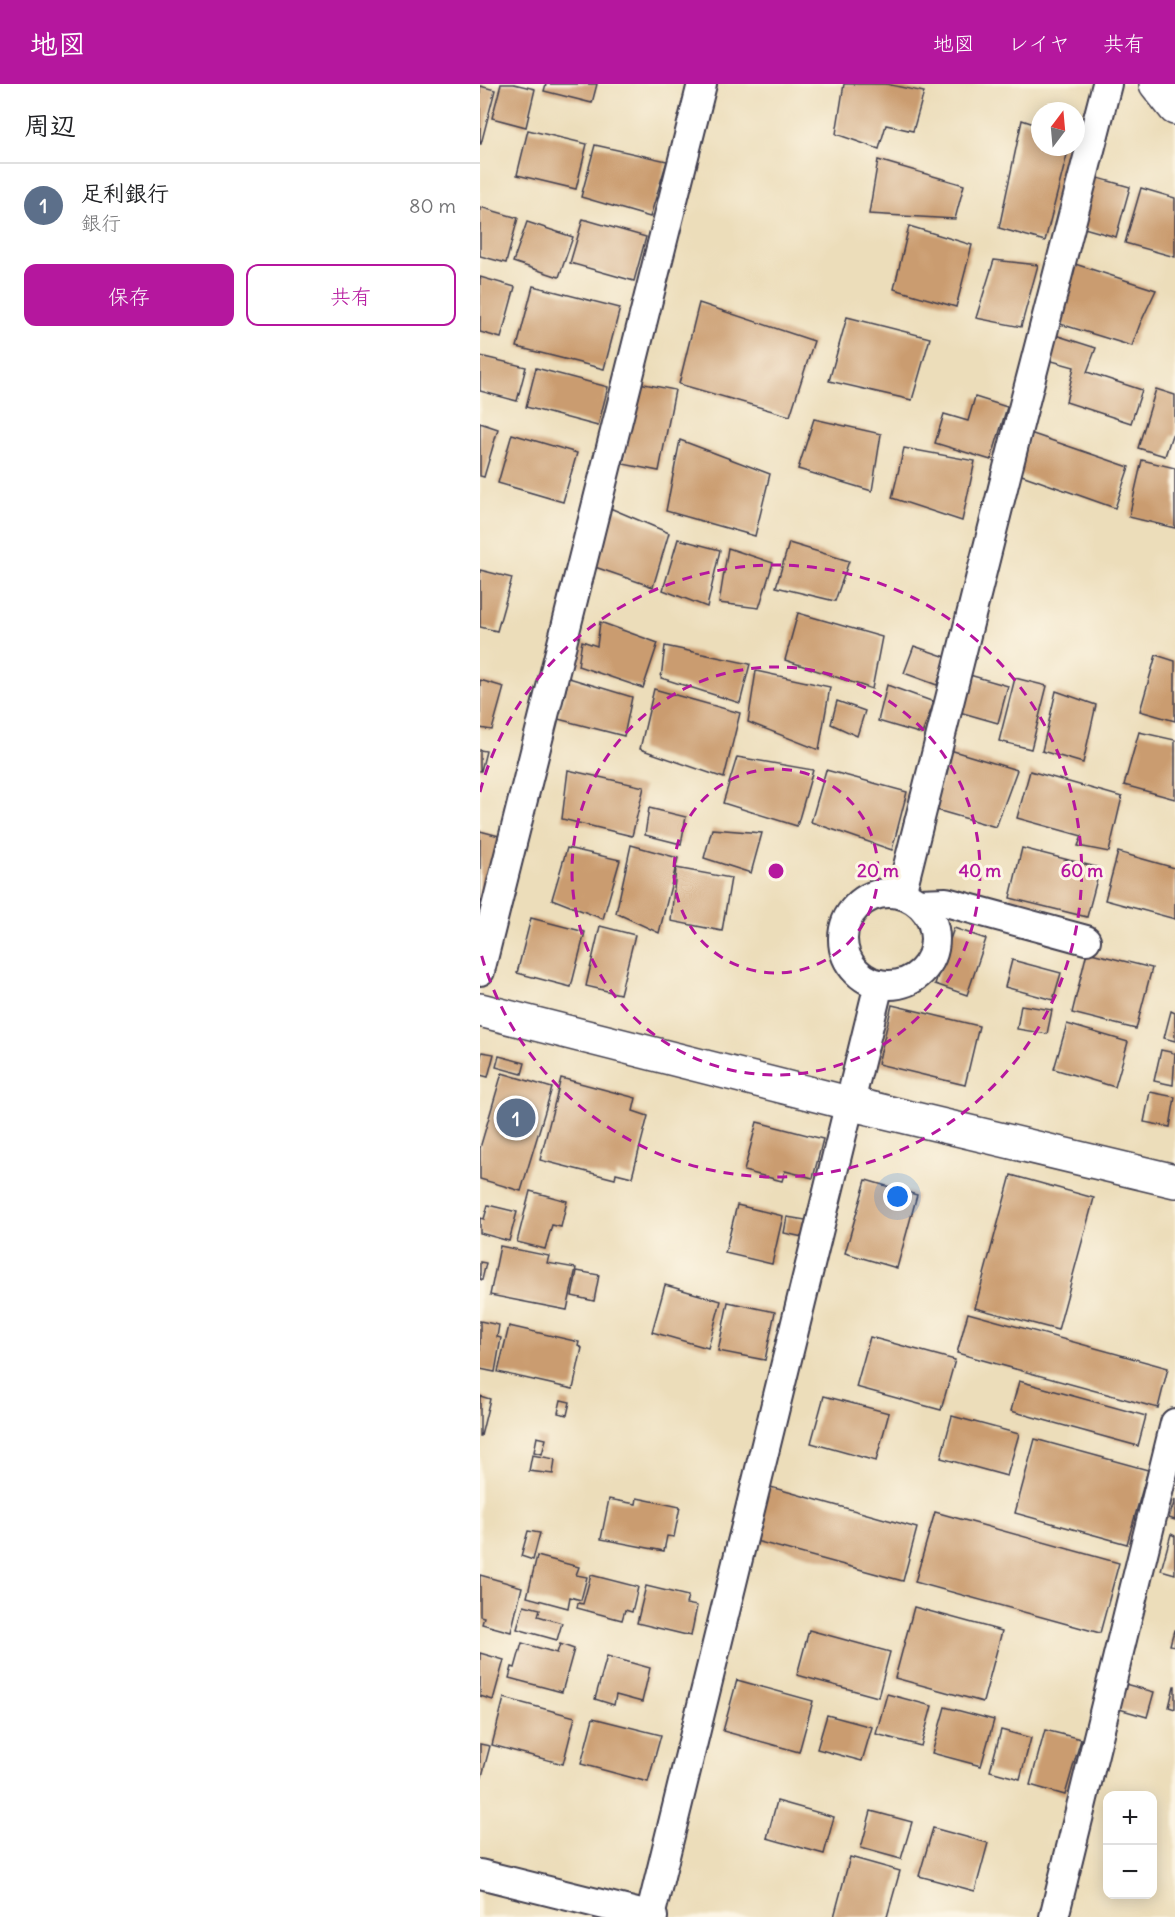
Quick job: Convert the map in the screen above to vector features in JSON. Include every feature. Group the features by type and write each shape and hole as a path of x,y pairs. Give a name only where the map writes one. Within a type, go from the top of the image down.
{"street":[{"path":"480,971 702,84"},
{"path":"910,898 1016,436 1107,84"},
{"path":"1156,84 1175,108"},
{"path":"910,898 930,917 935,933 934,949 928,964 917,976 903,984 879,984 859,976 848,964 843,949 842,932 851,911 863,900 878,894 946,902 1086,940"},
{"path":"480,1874 651,1917 848,1103 879,984"},
{"path":"480,1010 848,1103 1175,1181"},
{"path":"1054,1917 1175,1423"}],"building":[{"path":"501,84 514,84 535,89 526,127 492,118"},
{"path":"546,84 597,84 592,103 544,91"},
{"path":"844,84 886,84 924,92 913,131 886,125 879,149 836,134"},
{"path":"480,86 495,90 481,144 480,144"},
{"path":"1022,120 1031,123 1031,156 1067,156 1045,241 999,228"},
{"path":"528,130 587,144 576,189 517,175"},
{"path":"595,145 667,161 650,217 581,197"},
{"path":"878,160 964,185 955,219 869,214"},
{"path":"1091,176 1130,187 1116,237 1077,226"},
{"path":"1141,188 1175,198 1175,257 1125,243"},
{"path":"480,207 518,218 506,263 480,256"},
{"path":"583,219 646,237 634,281 570,263"},
{"path":"527,222 573,237 559,277 513,262"},
{"path":"909,226 972,245 956,307 894,289"},
{"path":"994,260 1038,265 1021,327 976,318"},
{"path":"1075,264 1156,290 1132,346 1057,323"},
{"path":"480,277 515,287 501,338 480,332"},
{"path":"533,286 620,308 604,369 517,347"},
{"path":"699,303 814,341 790,416 679,384"},
{"path":"847,317 930,338 912,400 829,381"},
{"path":"1049,333 1096,348 1087,372 1142,390 1131,423 1066,402 1074,367 1041,358"},
{"path":"480,356 526,367 517,401 480,391"},
{"path":"536,368 608,387 598,426 526,407"},
{"path":"639,383 675,390 659,471 623,464"},
{"path":"1156,389 1175,395 1175,436 1172,435 1165,456 1138,448"},
{"path":"975,397 1007,407 991,460 935,443 944,414 968,421"},
{"path":"814,419 881,434 872,491 798,469"},
{"path":"480,423 498,429 484,477 480,476"},
{"path":"1030,433 1129,467 1115,508 1016,473"},
{"path":"512,434 577,453 563,502 498,483"},
{"path":"680,440 770,474 755,536 666,511"},
{"path":"904,448 975,461 962,521 892,498"},
{"path":"1142,460 1175,468 1175,528 1129,517"},
{"path":"610,508 669,533 653,587 592,566"},
{"path":"678,539 720,550 707,607 663,590"},
{"path":"789,543 849,561 835,601 776,587"},
{"path":"728,548 773,563 759,608 719,603"},
{"path":"480,570 512,578 497,631 480,627"},
{"path":"798,613 882,637 872,689 785,660"},
{"path":"600,622 658,643 643,688 578,666 582,641 597,646"},
{"path":"665,646 750,664 740,703 661,678"},
{"path":"914,646 946,657 937,685 904,673"},
{"path":"1156,655 1175,661 1175,721 1140,711"},
{"path":"756,671 830,687 819,750 748,722"},
{"path":"966,674 1008,686 998,723 956,711"},
{"path":"569,678 632,697 624,736 558,719"},
{"path":"1015,678 1047,686 1031,749 999,741"},
{"path":"480,680 504,687 492,730 480,728"},
{"path":"887,685 934,702 922,734 878,721"},
{"path":"654,689 740,713 724,778 640,749"},
{"path":"1056,691 1096,705 1083,763 1042,751"},
{"path":"837,701 865,711 857,736 831,724"},
{"path":"1139,732 1175,740 1175,799 1124,785"},
{"path":"480,750 486,751 481,771 480,771"},
{"path":"950,750 1017,770 996,827 933,809"},
{"path":"737,757 813,770 797,826 723,803"},
{"path":"568,770 644,787 632,836 562,819"},
{"path":"826,770 907,792 892,850 811,822"},
{"path":"1030,771 1122,797 1109,852 1078,846 1082,836 1017,818"},
{"path":"649,808 686,817 681,844 645,835"},
{"path":"712,829 762,833 751,873 704,858"},
{"path":"480,831 503,837 480,921"},
{"path":"631,845 678,858 659,933 616,913"},
{"path":"567,848 620,860 603,919 552,899"},
{"path":"1022,848 1100,868 1087,917 1010,898"},
{"path":"1118,852 1175,868 1175,919 1105,900"},
{"path":"676,868 731,878 722,931 671,921"},
{"path":"531,918 585,932 571,987 517,973"},
{"path":"600,926 635,935 620,994 586,986"},
{"path":"954,928 986,939 967,995 935,984"},
{"path":"1087,952 1152,968 1136,1029 1072,1013"},
{"path":"1012,960 1061,973 1053,1000 1005,987"},
{"path":"892,1005 979,1026 965,1085 878,1064"},
{"path":"1021,1005 1052,1010 1047,1034 1017,1029"},
{"path":"1171,1011 1175,1013 1175,1041 1164,1038"},
{"path":"1067,1024 1128,1042 1115,1087 1054,1069"},
{"path":"1161,1050 1175,1053 1173,1085 1154,1081"},
{"path":"482,1052 494,1054 488,1077 480,1075"},
{"path":"499,1056 525,1063 522,1074 496,1067"},
{"path":"502,1073 552,1088 521,1191 480,1179 480,1148"},
{"path":"561,1078 636,1098 633,1111 648,1116 632,1177 616,1173 615,1179 540,1160"},
{"path":"1150,1092 1175,1097 1170,1127 1144,1122"},
{"path":"757,1122 823,1139 813,1178 785,1171 782,1181 744,1171"},
{"path":"1011,1175 1094,1198 1058,1330 975,1308"},
{"path":"866,1180 917,1195 897,1268 845,1253"},
{"path":"530,1191 567,1201 561,1227 552,1225 545,1249 517,1242"},
{"path":"488,1205 517,1212 509,1241 480,1233 480,1218 484,1219"},
{"path":"737,1205 783,1216 772,1264 725,1253"},
{"path":"787,1217 806,1220 803,1237 784,1233"},
{"path":"500,1246 549,1256 547,1263 576,1268 567,1310 490,1295"},
{"path":"480,1262 486,1263 482,1280 480,1279"},
{"path":"577,1271 599,1275 594,1301 572,1296"},
{"path":"665,1285 721,1301 708,1348 652,1332"},
{"path":"728,1302 775,1312 765,1360 718,1351"},
{"path":"968,1313 1168,1368 1158,1408 957,1353"},
{"path":"480,1321 499,1325 497,1337 501,1338 495,1372 480,1369"},
{"path":"509,1326 579,1342 578,1346 582,1348 573,1389 498,1372"},
{"path":"870,1337 955,1360 941,1410 856,1387"},
{"path":"1019,1381 1146,1416 1138,1446 1011,1411"},
{"path":"480,1396 490,1399 481,1436 480,1436"},
{"path":"824,1396 889,1413 876,1461 811,1443"},
{"path":"561,1400 570,1402 567,1415 558,1413"},
{"path":"952,1416 1019,1434 1007,1476 941,1458"},
{"path":"537,1437 546,1439 542,1454 534,1452"},
{"path":"1035,1439 1148,1470 1127,1544 1015,1513"},
{"path":"532,1455 555,1459 553,1474 529,1471"},
{"path":"767,1486 917,1528 903,1581 752,1540"},
{"path":"637,1498 680,1507 674,1537 667,1536 664,1551 601,1539 609,1499 636,1504"},
{"path":"1175,1500 1175,1520 1169,1518"},
{"path":"935,1512 1119,1563 1100,1633 915,1582"},
{"path":"528,1531 540,1533 533,1560 521,1556"},
{"path":"1171,1534 1175,1536 1175,1574 1161,1570"},
{"path":"537,1556 579,1567 576,1575 587,1577 581,1600 570,1597 568,1608 527,1597"},
{"path":"480,1575 522,1587 511,1632 482,1624 484,1617 480,1616"},
{"path":"591,1575 638,1587 632,1612 625,1610 622,1620 577,1608 578,1603 583,1604"},
{"path":"646,1586 688,1596 686,1604 697,1606 691,1636 637,1623"},
{"path":"524,1605 540,1609 538,1616 562,1623 557,1640 517,1629"},
{"path":"914,1607 1002,1631 983,1702 895,1678"},
{"path":"809,1630 890,1652 878,1697 797,1675"},
{"path":"1175,1630 1175,1646 1170,1645"},
{"path":"522,1643 557,1653 560,1644 574,1649 562,1692 509,1678 512,1667 515,1668"},
{"path":"480,1653 504,1660 493,1700 480,1696"},
{"path":"607,1656 650,1668 642,1702 616,1695 614,1705 595,1699"},
{"path":"737,1680 813,1701 799,1752 723,1731"},
{"path":"1125,1684 1154,1692 1147,1717 1119,1709"},
{"path":"1175,1686 1175,1709 1169,1707"},
{"path":"887,1694 932,1706 921,1746 876,1734"},
{"path":"504,1698 575,1717 563,1764 492,1745"},
{"path":"945,1707 994,1720 981,1766 932,1753"},
{"path":"827,1715 872,1727 862,1761 817,1749"},
{"path":"593,1718 661,1735 648,1782 581,1764"},
{"path":"1001,1730 1031,1738 1020,1779 990,1771"},
{"path":"1045,1730 1081,1739 1065,1795 1030,1785"},
{"path":"480,1744 490,1746 481,1780 480,1780"},
{"path":"777,1801 834,1817 824,1854 767,1838"},
{"path":"871,1811 912,1822 901,1859 861,1848"},
{"path":"933,1828 988,1843 975,1891 919,1876"},
{"path":"850,1857 900,1871 887,1917 834,1917"}],"place":[{"name":"足利銀行","path":"516,1118"}]}
